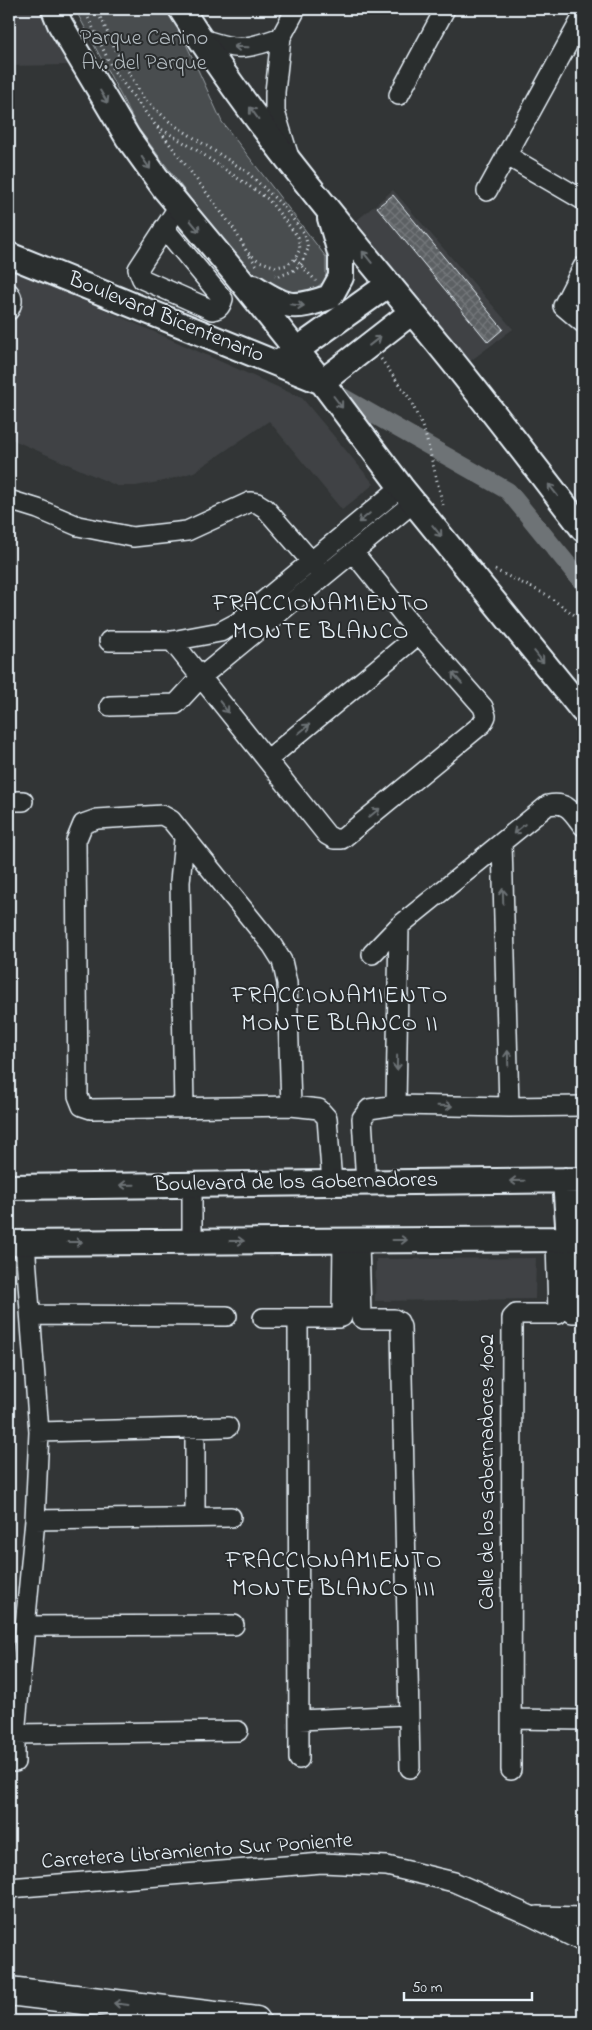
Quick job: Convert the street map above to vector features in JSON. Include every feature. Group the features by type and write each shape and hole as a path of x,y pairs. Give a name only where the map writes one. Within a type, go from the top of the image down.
{"highway":[{"path":"9,1991 256,2021"}],"main road":[{"path":"54,9 60,24 128,138 179,206 297,350 408,495 583,711"},
{"path":"181,9 291,163 412,312 583,529"},
{"path":"238,277 279,303 305,306 330,297 341,277 341,256 327,207"},
{"name":"Boulevard Bicentenario","path":"9,255 322,382"},
{"path":"277,364 389,284"},
{"path":"322,382 412,312"},
{"path":"24,1243 570,1239 574,1180"},
{"name":"Boulevard de los Gobernadores","path":"9,1187 574,1180"}],"street":[{"path":"291,163 274,112 281,37 296,9"},
{"path":"399,95 446,9"},
{"path":"486,191 583,16"},
{"path":"200,38 222,46 242,48 255,47 281,37"},
{"path":"506,155 581,193"},
{"path":"164,228 223,299 221,306 217,309 212,310 142,279 138,269 164,228 179,206"},
{"path":"583,267 563,306 583,323"},
{"path":"9,293 12,298 12,304 9,310"},
{"path":"110,706 176,704 201,677 353,552 408,495"},
{"path":"109,641 172,641 220,632 236,623 310,562 408,495"},
{"path":"9,500 38,509 78,526 133,537 188,531 250,502 257,503 265,508 324,576"},
{"path":"172,641 327,835 334,839 342,839 482,724 486,716 483,707 419,634 353,552"},
{"path":"266,760 419,634"},
{"path":"372,954 400,926 502,844 548,804 559,803 569,808 583,826"},
{"path":"291,1106 287,983 282,961 272,944 184,839 171,820 162,815 89,820 83,824 76,841 78,1096 82,1106 91,1109 291,1106 319,1109 327,1118 332,1183"},
{"path":"184,839 180,882 184,1108"},
{"path":"502,844 509,1107"},
{"path":"396,1105 400,926"},
{"path":"366,1183 362,1118 369,1110 396,1105 583,1106"},
{"path":"192,1185 192,1242"},
{"name":"Calle de los Gobernadores 1002","path":"511,1770 512,1318 516,1314 571,1313 570,1239"},
{"path":"351,1317 352,1241"},
{"path":"15,1762 35,1520 39,1432 36,1315 24,1243"},
{"path":"36,1315 227,1316"},
{"path":"263,1318 351,1317 394,1319 399,1322 401,1327 410,1768"},
{"path":"298,1319 299,1759"},
{"path":"195,1427 195,1517"},
{"path":"39,1432 228,1427"},
{"path":"35,1520 231,1517"},
{"path":"25,1626 234,1625"},
{"path":"300,1720 408,1714"},
{"path":"512,1719 583,1720"},
{"path":"16,1734 238,1731"},
{"name":"Carretera Libramiento Sur Poniente","path":"9,1888 322,1863 387,1866 454,1882 531,1916 583,1942"},
{"path":"531,1916 583,1917"}],"path":[{"path":"84,9 113,70 234,229 247,252 261,271"},
{"path":"96,9 117,52 144,99 171,123 247,172 280,203 306,234 308,249 301,264 293,271 279,276 270,274"},
{"path":"156,126 195,149 268,199 298,237 300,250 295,259 287,265 276,267 259,261 247,252"},
{"path":"425,433 444,510"},
{"path":"492,569 545,594 583,621"}],"shaded area":[{"path":"9,9 44,9 69,65 9,66"},
{"path":"393,190 513,329 469,362 356,221"},
{"path":"9,267 302,398 374,484 342,510 269,421 194,472 164,481 136,486 117,486 9,438"},
{"path":"536,1258 535,1299 375,1301 376,1259"}],"green space":[{"name":"Parque Canino Av. del Parque","path":"75,9 170,9 222,122 326,257 326,280 303,298 276,289 242,268 138,128"}],"building":[{"path":"393,195 503,329 488,342 377,207"}],"waterway":[{"path":"339,395 508,491 583,583"}],"district":[{"name":"FRACCIONAMIENTO MONTE BLANCO","path":"321,618"},
{"name":"FRACCIONAMIENTO MONTE BLANCO II","path":"340,1010"},
{"name":"FRACCIONAMIENTO MONTE BLANCO III","path":"334,1575"}]}
